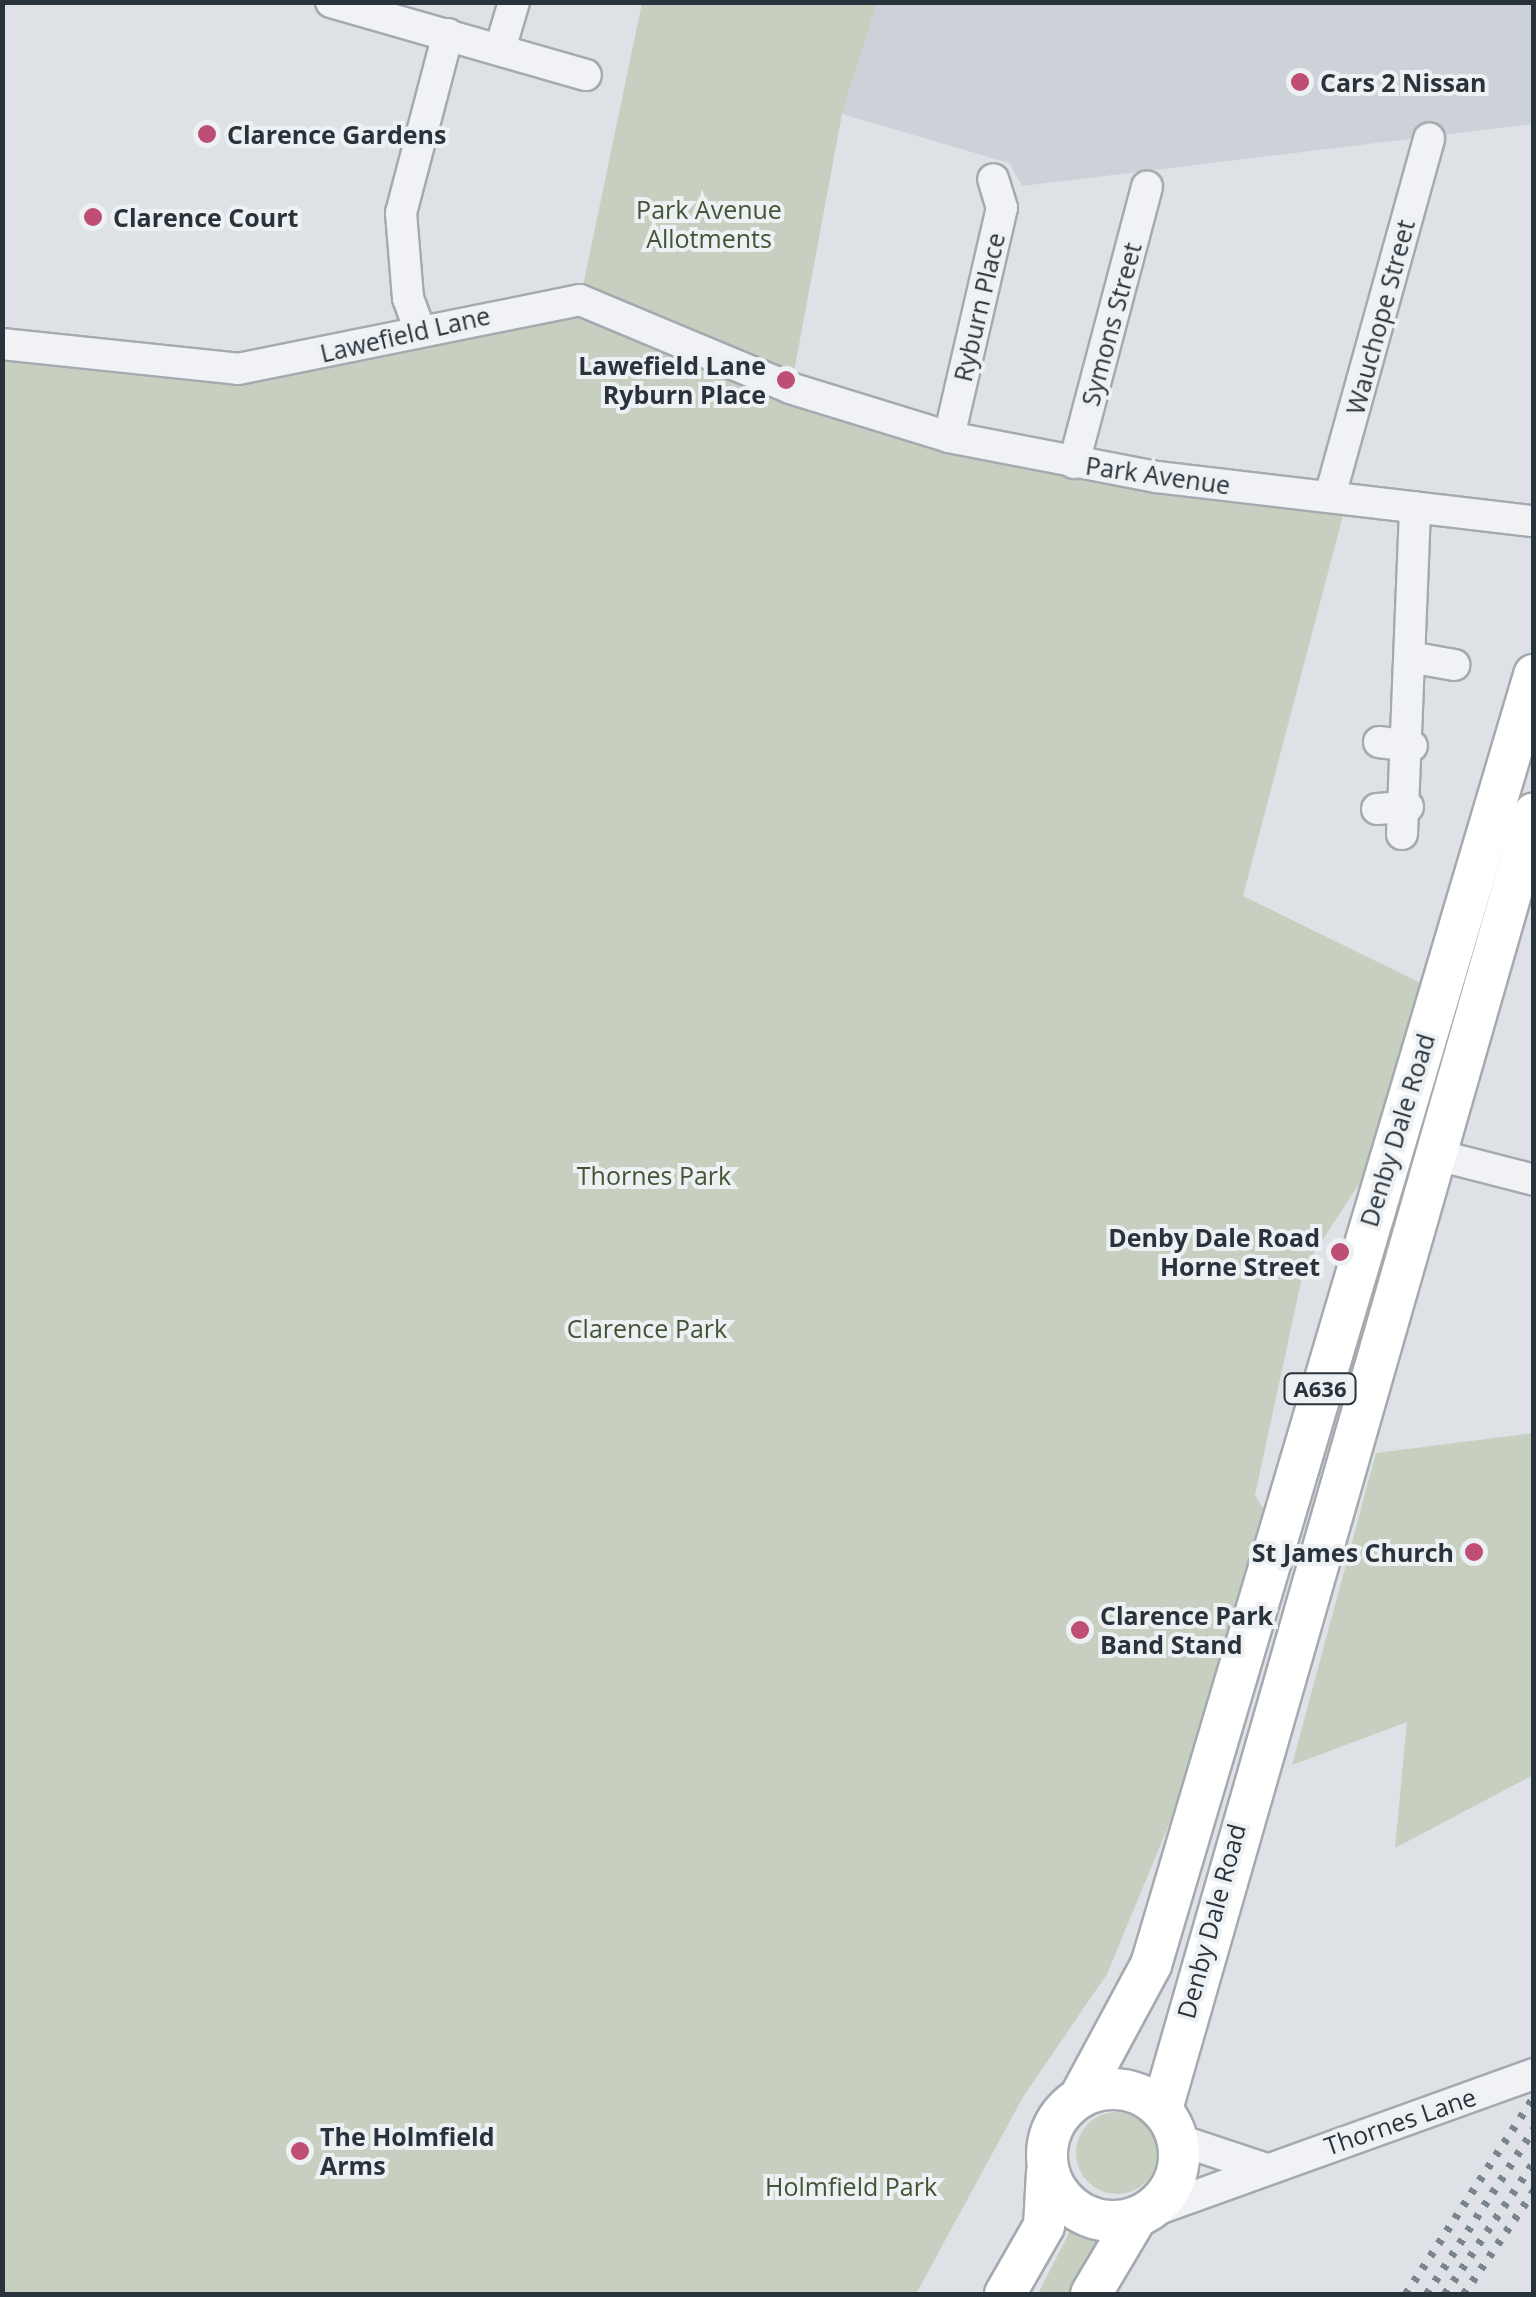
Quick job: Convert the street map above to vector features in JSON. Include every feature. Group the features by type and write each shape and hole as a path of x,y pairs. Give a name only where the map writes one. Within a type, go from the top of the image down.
{"main road":[{"name":"Denby Dale Road","path":"1082,2093 1151,1965 1534,675"},
{"name":"Denby Dale Road","path":"1171,2125 1433,1154 1523,877 1534,813"},
{"path":"1082,2093 1130,2092 1171,2125"},
{"name":"A636","path":"1005,2294 1044,2226 1047,2172 1059,2113 1082,2093"},
{"name":"A636","path":"1091,2294 1146,2215 1174,2191 1171,2125"},
{"path":"1047,2172 1080,2212 1146,2215"}],"street":[{"path":"332,2 586,74"},
{"path":"500,49 514,2"},
{"path":"420,330 408,298 401,213 448,34"},
{"name":"Wauchope Street","path":"1330,496 1429,138"},
{"name":"Ryburn Place","path":"949,436 1002,208 992,179"},
{"name":"Symons Street","path":"1074,463 1147,186"},
{"name":"Lawefield Lane","path":"2,344 238,369 580,300 790,388"},
{"name":"Park Avenue","path":"790,388 949,436 1074,463 1534,521"},
{"path":"1377,809 1405,821 1412,746 1416,507"},
{"path":"1415,658 1454,665"},
{"path":"1379,742 1412,746"},
{"path":"1433,1154 1534,1180"},
{"name":"Thornes Lane","path":"1146,2215 1266,2168 1534,2074"},
{"path":"1171,2125 1266,2168"}],"shaded area":[{"path":"877,3 1533,3 1533,124 1022,186 1009,163 842,114"}],"green space":[{"name":"Thornes Park","path":"642,3 877,3 842,114 791,388 949,437 1347,500 1243,896 1439,992 1367,1172 1304,1268 1255,1495 1281,1538 1193,1827 1170,1822 1107,1974 1023,2097 916,2294 3,2294 3,344 238,369 580,300"},
{"path":"1533,1433 1533,1775 1395,1848 1407,1722 1292,1765 1376,1453"},
{"path":"1117,2112 1133,2115 1146,2124 1155,2137 1155,2169 1146,2182 1133,2191 1117,2194 1101,2191 1088,2182 1079,2169 1076,2153 1079,2137 1088,2124 1101,2115"},
{"path":"1071,2229 1101,2242 1075,2294 1038,2294"}],"railway":[{"path":"1406,2294 1534,2097"},
{"path":"1427,2294 1534,2129"},
{"path":"1445,2294 1534,2162"},
{"path":"1464,2294 1534,2191"}],"place":[{"name":"Cars 2 Nissan","path":"1300,82"},
{"name":"Clarence Gardens","path":"207,134"},
{"name":"Clarence Court","path":"93,217"},
{"name":"Lawefield Lane Ryburn Place","path":"786,380"},
{"name":"Denby Dale Road Horne Street","path":"1340,1252"},
{"name":"St James Church","path":"1474,1552"},
{"name":"Clarence Park Band Stand","path":"1080,1630"},
{"name":"The Holmfield Arms","path":"300,2151"}],"park label":[{"name":"Park Avenue Allotments","path":"709,224"},
{"name":"Clarence Park","path":"647,1328"},
{"name":"Holmfield Park","path":"851,2186"}]}
